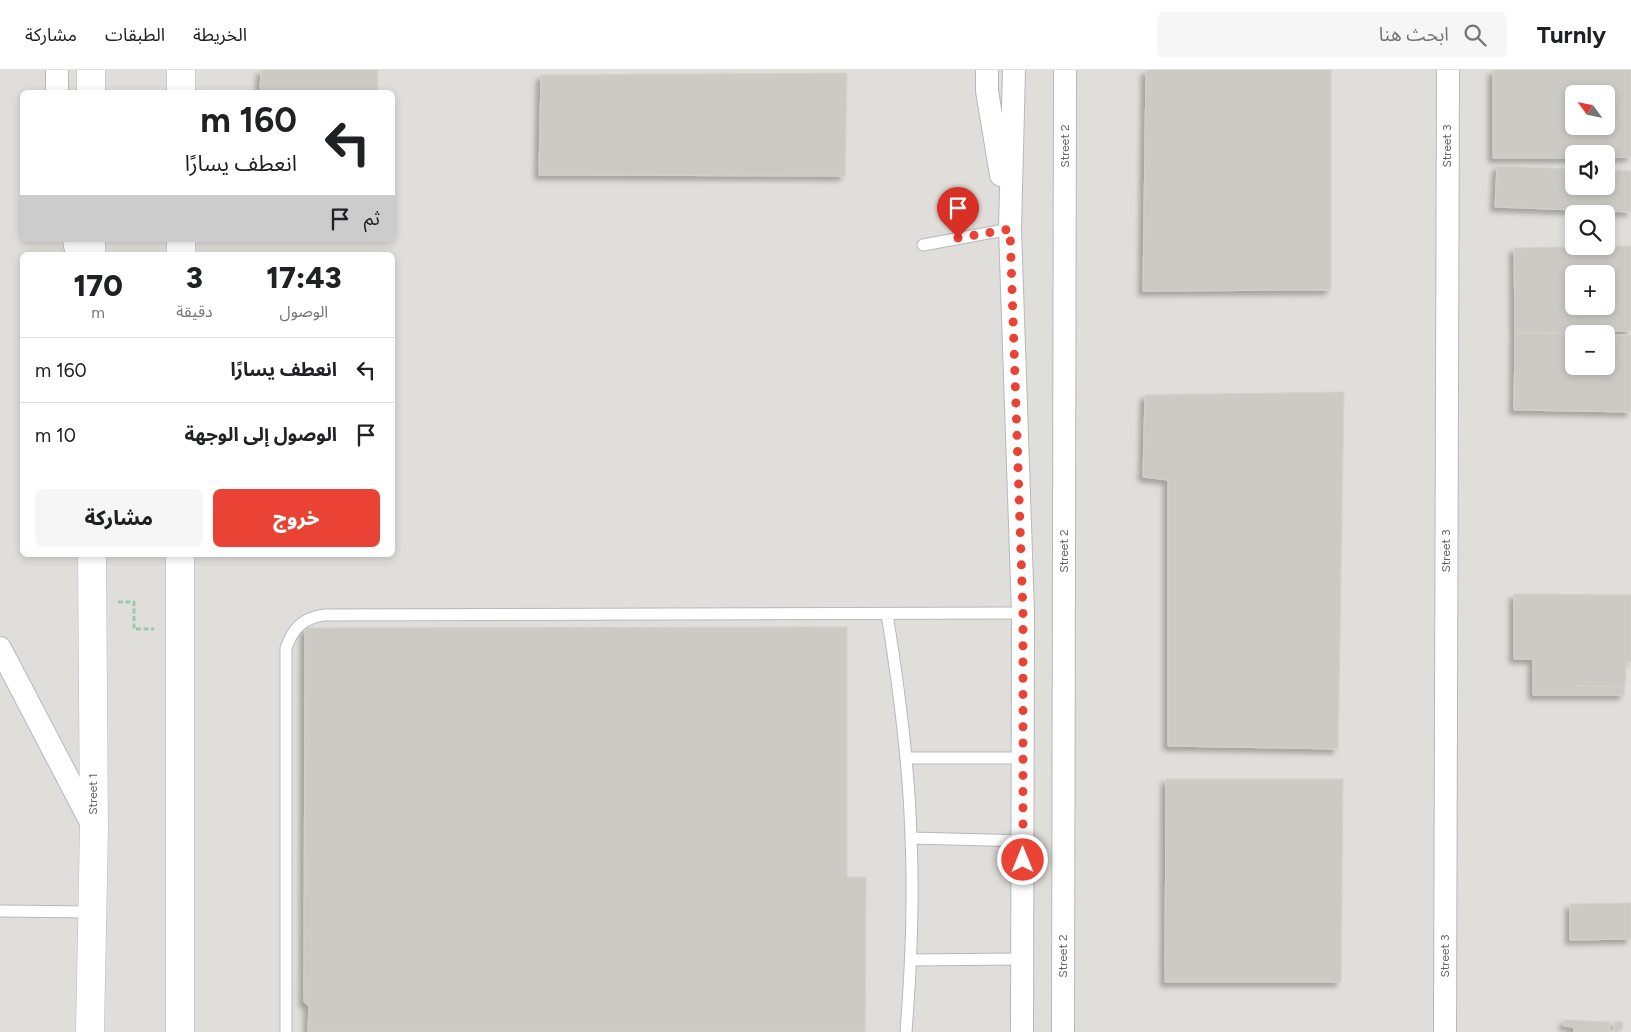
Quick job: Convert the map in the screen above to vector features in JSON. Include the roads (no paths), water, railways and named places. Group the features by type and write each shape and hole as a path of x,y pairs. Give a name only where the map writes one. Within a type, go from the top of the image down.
{"street":[{"path":"57,70 57,90"},
{"path":"90,70 90,90"},
{"path":"181,70 181,90"},
{"path":"987,70 987,91 1010,229"},
{"path":"1014,70 1010,229 1023,613 1022,1032"},
{"name":"Street 2","path":"1063,1032 1065,70"},
{"name":"Street 3","path":"1445,1032 1448,70"},
{"name":"Street 1","path":"90,1032 94,828 92,557"},
{"path":"180,557 180,1032"},
{"path":"0,648 94,828"}],"lane":[{"path":"923,245 1010,229"},
{"path":"286,1032 286,648 296,628 304,621 324,615 1023,613"},
{"path":"887,614 899,686 911,838 911,960 906,1032"},
{"path":"906,758 1023,758"},
{"path":"911,838 1023,841"},
{"path":"0,911 92,912"},
{"path":"911,960 1022,959"}]}
